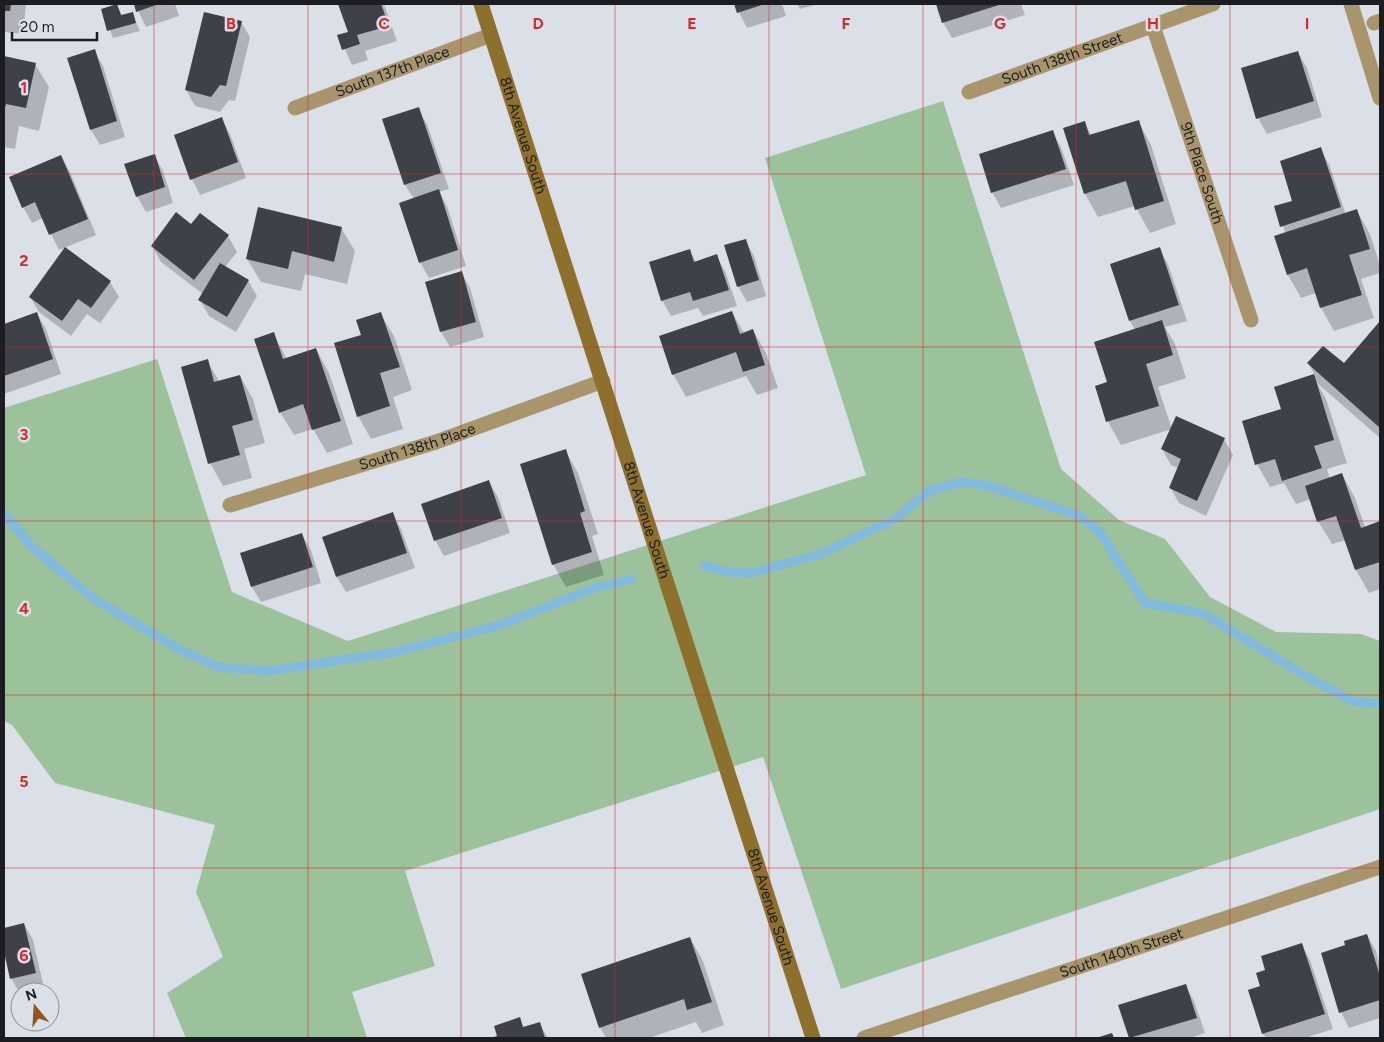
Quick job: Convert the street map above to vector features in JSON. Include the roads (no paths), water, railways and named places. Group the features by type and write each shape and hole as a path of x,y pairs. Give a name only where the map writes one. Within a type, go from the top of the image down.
{"street":[{"name":"8th Avenue South","path":"481,4 813,1038"},
{"name":"South 138th Street","path":"969,92 1212,4"},
{"path":"1351,4 1380,98"},
{"name":"9th Place South","path":"1153,26 1251,320"},
{"name":"South 137th Place","path":"294,108 491,36"},
{"name":"South 138th Place","path":"230,505 436,442 603,381"},
{"name":"South 140th Street","path":"864,1038 1380,867"}],"waterway":[{"path":"705,566 728,572 751,573 821,554 897,518 929,491 961,482 985,485 1080,516 1101,534 1145,603 1202,613 1311,679 1354,702 1380,704"},
{"path":"4,514 31,546 94,599 179,649 218,667 268,671 396,652 500,625 592,589 631,579"}]}
